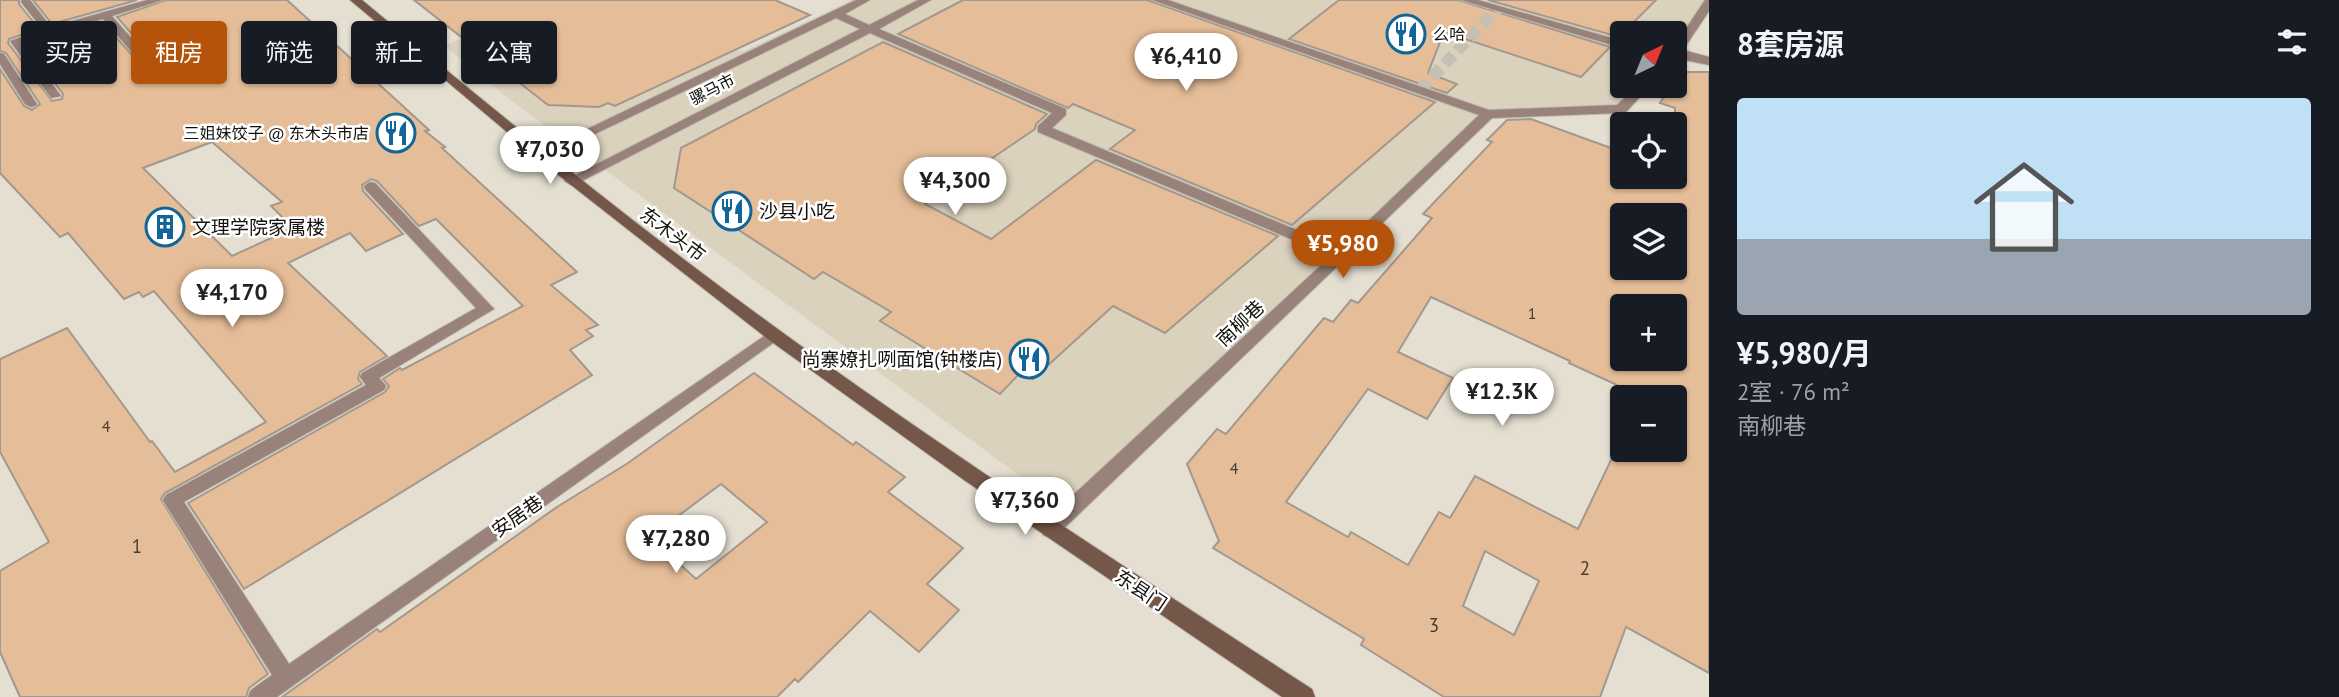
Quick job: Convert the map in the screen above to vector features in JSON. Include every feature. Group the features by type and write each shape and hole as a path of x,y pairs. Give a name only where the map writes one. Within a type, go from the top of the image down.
{"street":[{"name":"东木头市","path":"355,0 571,181 775,336"},
{"name":"骡马市","path":"540,155 864,0"},
{"name":"骡马市","path":"571,181 926,0"},
{"path":"1157,0 1488,114 1621,110 1632,98"},
{"path":"1466,0 1610,42"},
{"path":"1687,36 1709,2"},
{"path":"835,14 1061,112 1043,129 1342,256"},
{"path":"1687,56 1709,61"},
{"name":"南柳巷","path":"1050,529 1342,256 1488,114"},
{"name":"东县门","path":"775,336 1050,529 1303,697"}],"lane":[{"path":"84,21 158,0"},
{"path":"26,2 41,21"},
{"path":"105,15 131,45"},
{"path":"0,56 31,104"},
{"path":"46,84 55,96"},
{"path":"286,678 172,500 378,386 368,376 486,309 370,186"},
{"name":"安居巷","path":"259,697 775,336"}],"shaded area":[{"path":"513,0 637,0 742,52 852,0 1709,0 1687,35 1687,21 1610,21 1610,98 1632,98 1621,109 1488,114 1070,513 491,84 557,84 557,21 511,21 531,14"},
{"path":"461,39 461,59 447,47 447,44"}],"building":[{"path":"0,0 19,0 19,4 33,21 21,21 21,35 9,39 8,43 21,60 21,76 6,53 0,51"},
{"path":"33,0 137,0 63,21 50,21"},
{"path":"166,0 287,0 310,21 241,21 241,84 337,84 337,46 351,59 351,84 379,84 429,130 425,131 445,147 442,148 577,272 551,285 598,325 586,330 593,336 570,350 592,375 244,589 188,503 385,392 389,386 383,379 400,368 402,370 523,306 436,219 419,226 377,181 371,179 362,185 363,191 403,234 366,251 350,233 288,263 387,356 360,372 358,379 362,384 165,493 161,499 268,674 249,688 246,697 20,697 0,652 0,571 49,542 0,452 0,359 67,328 175,472 266,422 154,291 143,297 139,292 124,299 68,233 60,237 0,173 0,69 24,106 32,110 40,104 27,84 39,84 52,101 62,99 63,94 55,84 117,84 117,39 131,54 131,84 227,84 227,21 131,21 131,33 117,17","holes":["212,142 282,202 271,206 293,228 232,256 143,168"]},
{"path":"414,0 775,0 810,15 615,106 608,103 599,107 548,105 521,84 557,84 557,21 461,21 461,37 447,26 447,21 441,21"},
{"path":"963,0 1147,0 1435,102 1292,225 1110,149 1135,130 1073,104 1068,108 898,34"},
{"path":"1339,0 1458,0 1610,47 1581,77 1444,32 1428,73 1457,84 1447,93 1289,39"},
{"path":"1488,0 1656,0 1635,21 1610,21 1610,34"},
{"path":"883,42 1047,114 1036,124 1035,129 925,204 991,239 1096,160 1278,236 1165,333 1113,306 1033,379 1021,372 1000,394 880,321 891,312 823,272 814,279 674,188 681,148"},
{"path":"1687,72 1709,72 1709,673 1626,627 1600,697 1444,697 1361,645 1364,639 1213,548 1219,541 1187,464 1217,429 1226,434 1324,318 1333,322 1351,300 1358,303 1432,218 1423,214 1492,142 1487,140 1507,120 1531,119 1610,148 1610,189 1687,189 1687,112 1675,112 1675,108 1660,103 1663,98 1687,98","holes":["1431,297 1617,385 1687,385 1687,462 1610,462 1578,529 1475,476 1450,518 1439,512 1408,565 1351,532 1348,537 1286,502 1368,389 1427,419 1453,378 1398,352","1485,551 1539,581 1514,635 1463,606"]},
{"path":"754,373 853,445 856,442 905,477 888,492 963,548 927,584 959,610 919,652 870,611 798,682 795,679 777,697 282,697 377,629 380,632 557,507 628,463","holes":["721,484 767,522 696,579 650,537"]}],"tunnel":[{"path":"1420,90 1497,9"}],"place":[{"name":"么哈","path":"1406,34"},
{"name":"三姐妹饺子 @ 东木头市店","path":"396,133"},
{"name":"沙县小吃","path":"732,211"},
{"name":"文理学院家属楼","path":"165,227"},
{"name":"尚寨嫽扎咧面馆(钟楼店)","path":"1029,359"}]}
